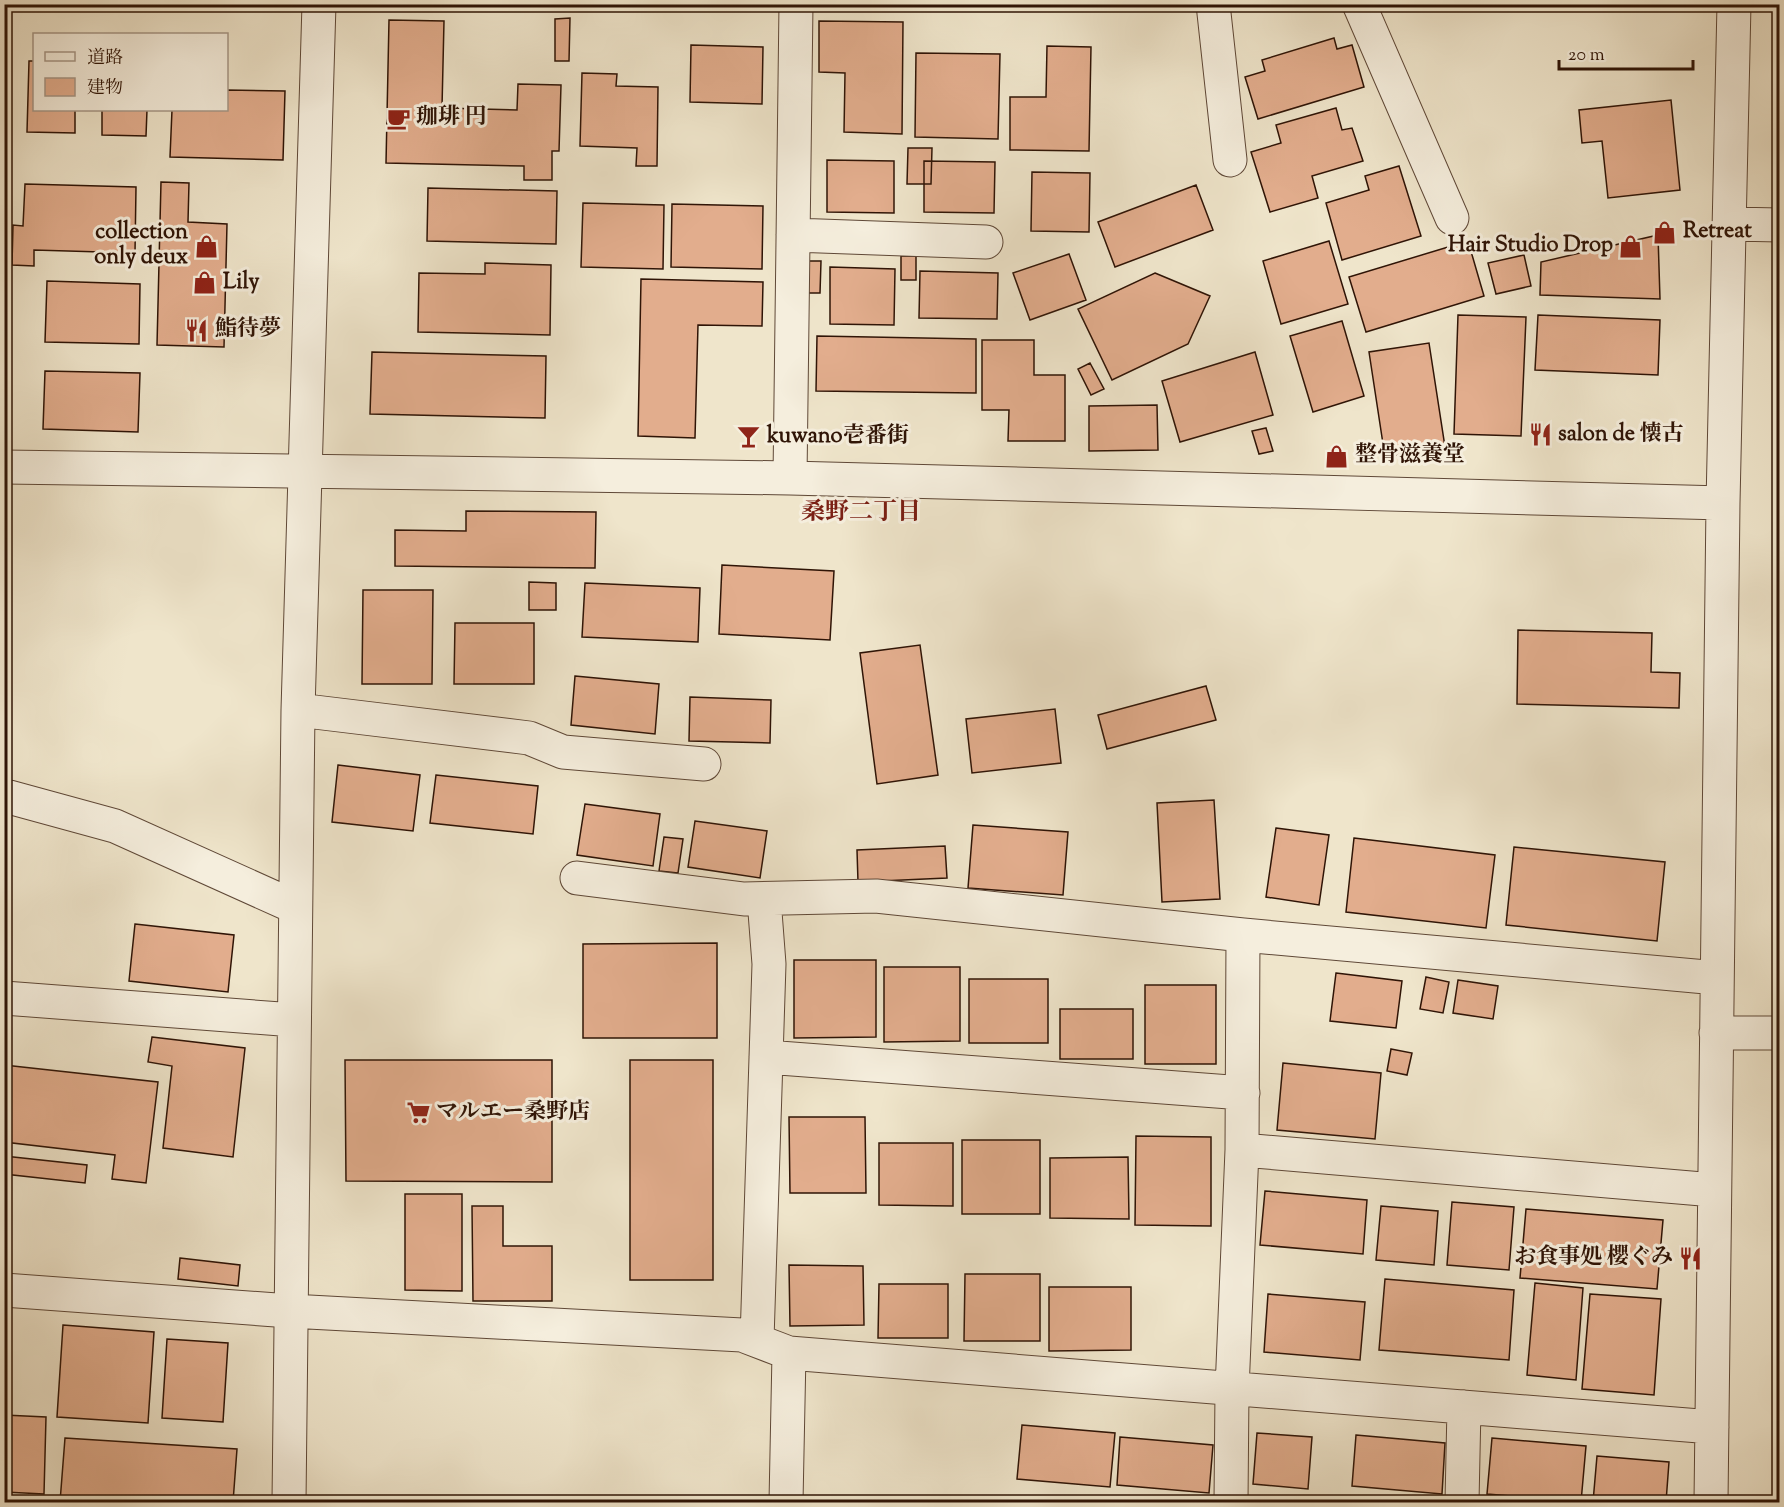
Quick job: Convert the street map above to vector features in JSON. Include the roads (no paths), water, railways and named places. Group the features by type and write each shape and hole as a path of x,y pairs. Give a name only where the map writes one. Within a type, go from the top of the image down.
{"street":[{"path":"289,1503 298,710 319,4"},
{"path":"790,478 796,4"},
{"path":"1213,4 1230,160"},
{"path":"1359,4 1452,218"},
{"path":"1711,1503 1723,503 1731,224 1734,4"},
{"path":"1731,224 1779,225"},
{"path":"793,235 986,242"},
{"path":"4,467 790,478 1723,503"},
{"path":"298,710 529,738 563,752 704,764"},
{"path":"9,797 115,826 295,907"},
{"path":"577,878 744,899 876,896 1243,935 1717,978"},
{"path":"757,1340 769,964 764,899"},
{"path":"1231,1503 1232,1390 1242,1150 1243,935"},
{"path":"4,998 294,1020"},
{"path":"1716,1033 1779,1033"},
{"path":"766,1057 1243,1093"},
{"path":"1242,1150 1714,1190"},
{"path":"4,1290 290,1311 742,1335 789,1353 1232,1390 1712,1426"},
{"path":"786,1503 789,1353"},
{"path":"1462,1503 1464,1407"}],"place":[{"name":"珈琲 円","path":"398,118"},
{"name":"Retreat","path":"1665,232"},
{"name":"collection only deux","path":"206,246"},
{"name":"Hair Studio Drop","path":"1631,246"},
{"name":"Lily","path":"205,283"},
{"name":"鮨待夢","path":"197,330"},
{"name":"salon de 懐古","path":"1540,435"},
{"name":"kuwano壱番街","path":"749,437"},
{"name":"整骨滋養堂","path":"1337,456"},
{"name":"マルエー桑野店","path":"418,1113"},
{"name":"お食事処 櫻ぐみ","path":"1691,1258"}],"district":[{"name":"桑野二丁目","path":"861,513"}]}
